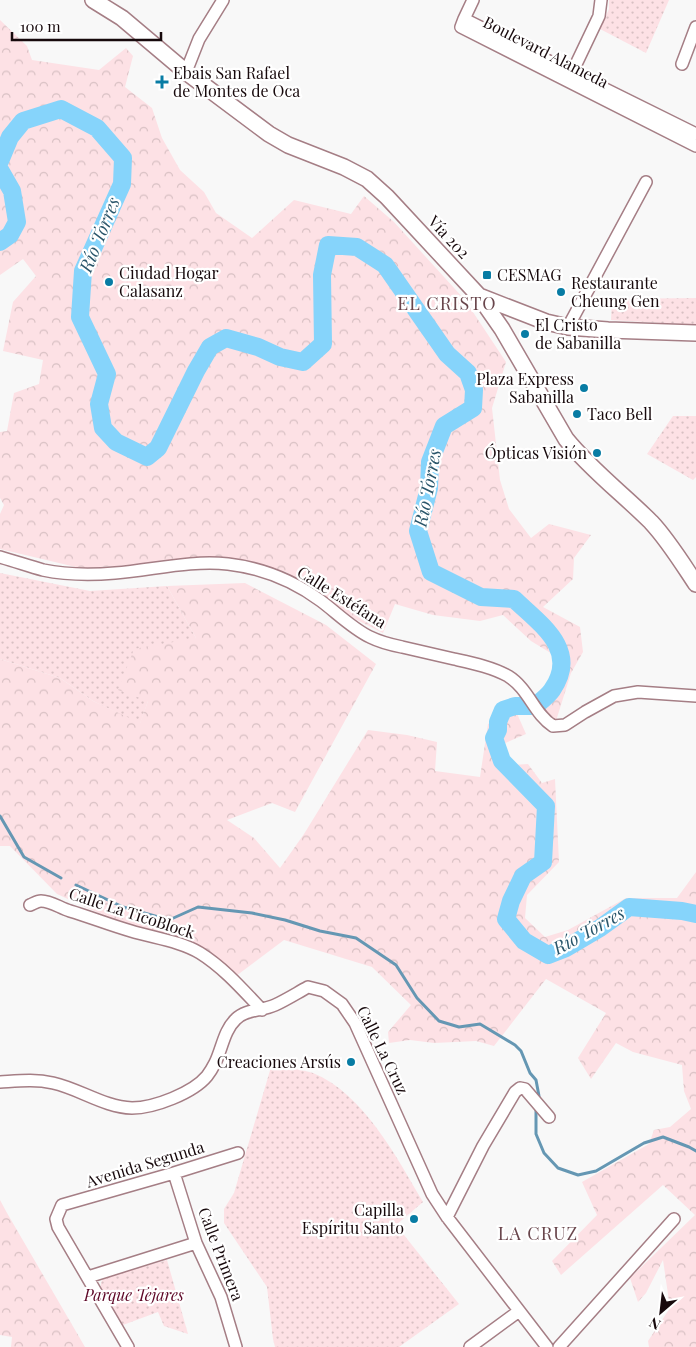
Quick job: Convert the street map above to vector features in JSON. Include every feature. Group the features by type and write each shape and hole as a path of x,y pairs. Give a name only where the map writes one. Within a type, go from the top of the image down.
{"main road":[{"name":"Vía 202","path":"94,0 122,18 186,72 246,118 288,145 344,167 367,179 387,197 479,296 507,338 566,439 577,453 653,524 696,584"},
{"path":"479,296 546,322 568,327 696,333"},
{"path":"507,338 511,326 516,319 524,314"}],"street":[{"path":"186,72 199,39 223,0"},
{"name":"Boulevard Alameda","path":"473,0 464,19 569,77 649,117 696,146"},
{"path":"569,77 599,16 601,0"},
{"path":"682,64 696,27"},
{"name":"Boulevard Alameda","path":"649,117 696,134"},
{"path":"568,327 646,182"},
{"name":"Calle Estéfana","path":"0,557 44,570 68,573 116,573 195,563 228,564 257,570 300,587 370,638 497,670 510,678 524,691 544,719 553,726 565,725 614,696 638,692 696,696"},
{"name":"Calle La TicoBlock","path":"30,905 40,901 50,903 108,925 182,945 200,953 237,984 262,1010"},
{"name":"Calle La Cruz","path":"0,1082 33,1080 53,1083 114,1105 132,1108 150,1106 192,1089 207,1076 216,1062 232,1022 238,1017 245,1013 275,1005 308,986 324,991 342,1004 355,1023 432,1194 447,1217 547,1347"},
{"path":"447,1217 483,1146 515,1092 520,1088 526,1089 549,1117"},
{"name":"Avenida Segunda","path":"88,1277 58,1227 56,1219 62,1206 238,1152"},
{"name":"Calle Primera","path":"174,1173 196,1243 221,1297 236,1347"},
{"path":"559,1347 674,1219"},
{"path":"128,1347 88,1277 196,1243"},
{"path":"470,1347 519,1311"}],"green space":[{"path":"609,0 669,0 646,53 600,29 609,9"},
{"path":"0,20 27,46 32,60 99,70 126,48 133,56 125,87 152,108 162,138 180,170 204,192 216,213 252,238 294,200 351,214 364,196 394,222 465,300 506,362 492,408 500,480 509,509 531,538 549,524 591,535 574,558 573,579 543,607 580,627 583,652 571,673 555,724 540,713 562,660 531,641 503,615 480,621 433,615 395,604 383,633 347,615 286,572 240,559 80,568 0,549 0,514 4,505 0,498 0,432 7,431 14,393 39,384 43,360 3,351 13,302 36,276 23,259 0,275"},
{"path":"696,298 696,325 611,320 612,299"},
{"path":"673,416 696,416 696,477 693,480 647,454"},
{"path":"0,573 90,591 167,586 196,638 148,701 140,724 93,701 60,678 0,659"},
{"path":"245,583 326,625 376,664 295,812 272,803 227,820 254,838 280,868 304,834 368,730 407,735 437,742 435,771 480,777 488,724 515,709 526,734 503,744 512,765 528,764 542,783 555,779 559,862 527,895 525,918 545,937 568,930 626,898 677,898 696,872 696,1347 649,1347 648,1341 670,1308 663,1260 646,1293 638,1302 630,1278 695,1215 663,1185 561,1275 552,1261 597,1215 582,1182 649,1144 654,1130 670,1127 691,1109 684,1091 682,1065 633,1052 616,1043 591,1079 578,1058 606,1013 546,979 494,1046 476,1041 434,1043 410,1040 389,1043 388,1032 411,1005 372,967 284,940 236,976 202,947 116,921 57,894 10,846 0,846 0,659 60,678 93,701 140,723 148,701 118,690 134,649 196,638 167,586"},
{"path":"271,1067 313,1073 331,1082 348,1095 377,1128 423,1202 396,1225 459,1304 399,1347 275,1347 267,1287 224,1223 224,1209 234,1193"},
{"path":"0,1200 85,1347 11,1347 12,1337 0,1335"},
{"name":"Parque Tejares","path":"167,1260 188,1334 164,1326 158,1312 123,1325 101,1287 102,1281 106,1277"}],"waterway":[{"name":"Río Torres","path":"0,161 10,137 23,121 61,109 97,128 123,158 122,184 83,271 80,317 107,374 99,404 103,428 116,442 147,457 158,448 210,347 226,338 258,347 280,357 303,362 323,344 322,275 328,245 357,247 385,265 447,354 468,373 474,390 473,408 444,426 430,462 429,488 418,531 431,572 481,597 514,599 545,628 559,650 562,662 559,676 552,690 535,706 515,706 503,710 494,738 502,761 546,806 543,862 523,876 511,901 506,919 524,941 548,955 566,948 600,928 629,907 682,911 696,914"},
{"name":"Río Torres","path":"0,170 12,191 17,222 10,235 0,242"},
{"path":"0,816 24,857 61,878"},
{"path":"76,885 123,907 169,920 198,907 252,913 285,920 320,931 356,938 396,965 417,998 439,1021 459,1027 480,1024 515,1045 521,1051 530,1073 536,1080 539,1096"},
{"path":"536,1110 536,1134 544,1153 558,1168 578,1175 596,1171 644,1143 663,1137 696,1151"}],"place":[{"name":"Ebais San Rafael de Montes de Oca","path":"162,82"},
{"name":"CESMAG","path":"487,275"},
{"name":"Ciudad Hogar Calasanz","path":"109,282"},
{"name":"Restaurante Cheung Gen","path":"561,292"},
{"name":"El Cristo de Sabanilla","path":"525,334"},
{"name":"Plaza Express Sabanilla","path":"584,388"},
{"name":"Taco Bell","path":"577,414"},
{"name":"Ópticas Visión","path":"597,453"},
{"name":"Creaciones Arsús","path":"351,1062"},
{"name":"Capilla Espíritu Santo","path":"414,1219"}],"district":[{"name":"EL CRISTO","path":"447,304"},
{"name":"LA CRUZ","path":"538,1234"}]}
